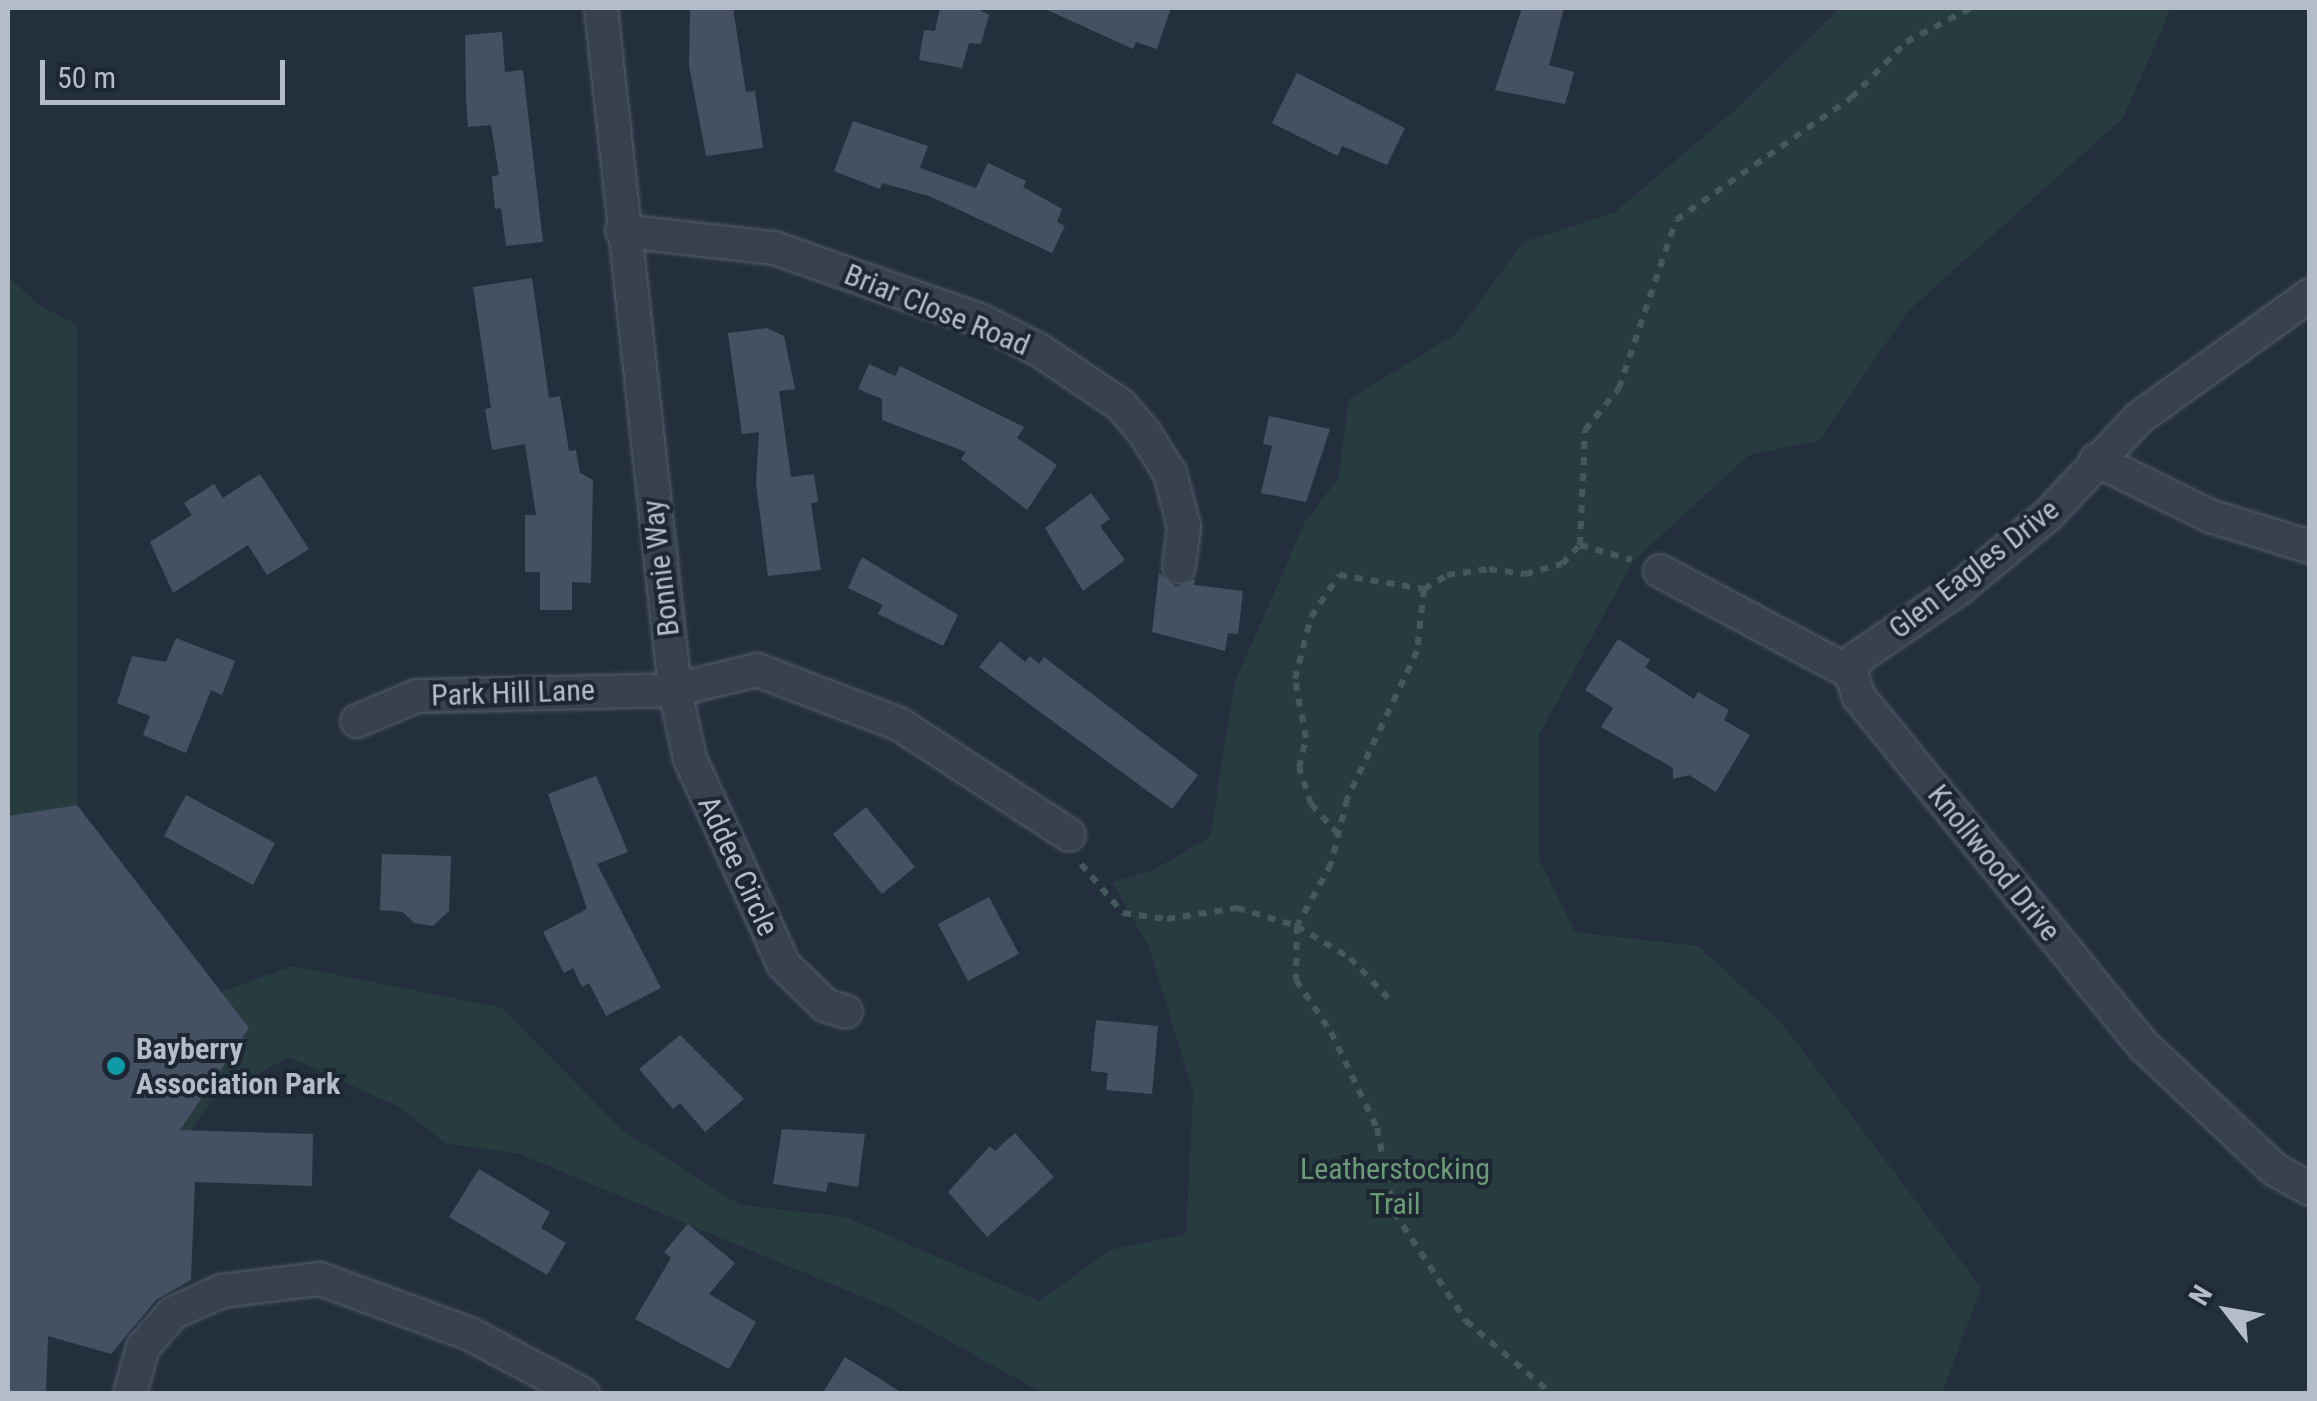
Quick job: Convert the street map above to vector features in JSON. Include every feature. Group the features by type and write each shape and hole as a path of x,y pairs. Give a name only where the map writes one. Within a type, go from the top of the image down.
{"street":[{"name":"Bonnie Way","path":"602,8 622,230 674,690"},
{"name":"Briar Close Road","path":"622,230 774,248 982,322 1040,350 1121,404 1145,434 1174,491 1184,527 1180,567"},
{"name":"Glen Eagles Drive","path":"1850,673 1856,659 1960,588 2048,516 2138,418 2310,295"},
{"path":"2096,460 2210,516 2310,546"},
{"path":"1660,571 1850,673"},
{"path":"674,690 756,670 786,676 899,724 1073,847"},
{"name":"Knollwood Drive","path":"1850,673 1859,698 2144,1046 2274,1169 2310,1189"},
{"name":"Park Hill Lane","path":"356,721 386,704 466,690 674,690"},
{"name":"Addee Circle","path":"674,690 696,774 784,965 825,1004 846,1012"},
{"path":"130,1394 143,1347 173,1314 222,1291 320,1279 470,1334 583,1394"}],"path":[{"path":"1338,834 1312,804 1299,768 1306,738 1295,679 1311,617 1339,575 1424,588 1446,575 1544,569 1562,564 1580,545 1585,430 1619,388 1676,220 1852,98 1906,42 1971,8"},
{"path":"1580,545 1660,571"},
{"path":"1424,588 1417,650 1347,799 1331,864 1296,926 1296,980 1331,1032 1377,1128 1394,1212 1466,1321 1552,1394"},
{"path":"1073,847 1123,913 1212,917 1237,908 1296,926 1350,958 1388,998"}],"green space":[{"name":"Leatherstocking Trail","path":"1840,8 2171,8 2123,118 1908,311 1819,441 1749,455 1633,561 1539,735 1539,859 1575,932 1698,946 1782,1023 1981,1288 1942,1393 1043,1393 889,1308 519,1154 445,1143 399,1107 289,1057 212,1100 176,1151 151,1018 292,966 502,1008 622,1130 740,1205 846,1217 1039,1301 1110,1250 1186,1234 1193,1092 1149,947 1112,882 1153,870 1210,837 1235,682 1305,522 1338,479 1349,399 1456,334 1523,242 1615,212 1735,110"},
{"path":"8,276 36,303 77,325 77,805 8,816"}],"building":[{"path":"690,8 733,8 746,92 755,91 763,148 706,156 689,66"},
{"path":"940,8 976,8 989,15 981,44 969,43 962,68 919,60 924,30 935,31"},
{"path":"1043,8 1171,8 1157,49 1136,42 1133,49"},
{"path":"1522,8 1564,8 1549,65 1574,72 1565,104 1495,90"},
{"path":"502,32 505,72 523,70 543,242 506,246 501,208 495,209 492,176 499,175 491,125 468,127 466,100 465,35"},
{"path":"1297,73 1405,128 1387,165 1342,146 1338,156 1272,123"},
{"path":"853,121 928,146 920,168 976,188 988,163 1026,181 1023,187 1062,209 1057,222 1065,226 1052,253 929,196 882,183 880,189 834,171"},
{"path":"532,278 549,398 560,396 569,451 576,450 580,473 593,480 591,583 572,582 572,610 540,610 540,572 525,572 525,515 536,515 525,444 492,450 485,409 491,408 473,287"},
{"path":"767,328 784,336 795,389 779,391 791,477 814,474 818,502 811,503 821,570 768,576 756,483 759,432 742,434 728,333"},
{"path":"869,364 895,376 900,366 1024,427 1017,438 1057,465 1027,510 961,459 966,452 882,420 882,399 858,389"},
{"path":"1269,416 1330,429 1306,502 1261,493 1272,446 1263,444"},
{"path":"260,474 309,549 267,575 248,545 173,593 150,542 192,515 184,503 214,484 223,498"},
{"path":"1091,493 1110,519 1100,526 1125,560 1083,591 1045,528"},
{"path":"862,557 958,615 943,646 878,614 883,605 848,588"},
{"path":"1159,573 1176,587 1195,579 1194,585 1243,591 1238,634 1228,633 1225,651 1152,632"},
{"path":"176,638 235,661 222,695 211,690 186,753 143,735 150,716 117,703 132,656 166,662"},
{"path":"1618,639 1650,660 1645,667 1694,699 1698,692 1729,710 1724,720 1750,735 1716,792 1689,775 1673,779 1673,768 1601,727 1613,708 1585,690"},
{"path":"1000,641 1025,662 1030,656 1039,664 1044,657 1198,775 1172,809 979,667"},
{"path":"596,776 628,852 597,864 661,988 606,1016 589,983 582,987 573,968 564,973 543,932 587,909 548,794"},
{"path":"186,795 275,843 253,885 164,836"},
{"name":"Bayberry Association Park","path":"77,805 249,1028 180,1130 313,1134 312,1186 195,1182 191,1280 156,1300 111,1354 48,1336 46,1394 8,1394 8,816"},
{"path":"866,807 915,867 882,894 833,834"},
{"path":"382,854 451,856 449,911 433,926 414,923 403,912 380,910"},
{"path":"989,897 1019,954 968,981 938,924"},
{"path":"1096,1020 1158,1026 1152,1094 1106,1090 1108,1073 1091,1071"},
{"path":"680,1035 744,1099 705,1132 680,1103 673,1109 639,1069"},
{"path":"782,1129 865,1134 858,1187 828,1182 826,1192 773,1184"},
{"path":"1015,1133 1054,1177 987,1237 948,1192 990,1146 995,1151"},
{"path":"479,1169 550,1212 541,1228 566,1243 547,1275 449,1217"},
{"path":"688,1224 735,1263 709,1294 756,1322 729,1369 635,1319 671,1258 664,1252"},
{"path":"845,1357 904,1394 822,1394"}],"place":[{"name":"Bayberry Association Park","path":"116,1066"}]}
